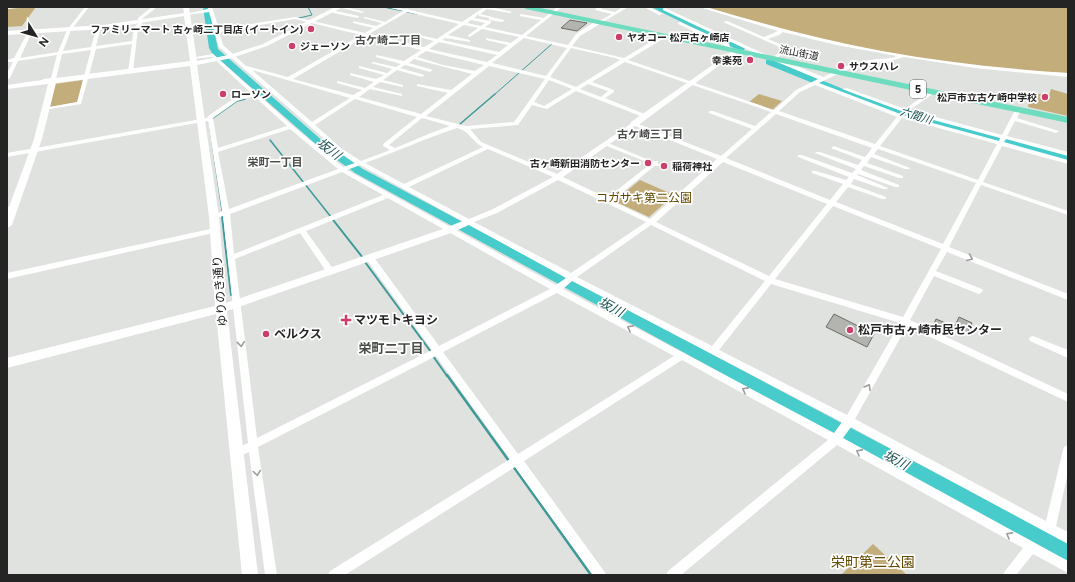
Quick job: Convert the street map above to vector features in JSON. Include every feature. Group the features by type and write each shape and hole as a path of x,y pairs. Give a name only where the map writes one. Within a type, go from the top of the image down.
{"main road":[{"name":"流山街道","path":"526,7 1068,120"}],"street":[{"path":"7,8 19,7"},
{"path":"7,225 10,209 35,150 60,53 70,28 87,7"},
{"path":"131,71 136,28 140,23 140,19 155,7"},
{"path":"7,86 131,71 193,60 218,59 265,45 340,7 362,12"},
{"path":"389,7 625,59 877,148 1068,213"},
{"path":"289,79 413,7"},
{"path":"394,150 385,145 560,7"},
{"path":"600,7 597,9 615,13"},
{"path":"244,67 466,128 516,124 578,35 626,7"},
{"path":"646,7 661,14"},
{"path":"701,7 782,30 903,56 981,67 1068,75"},
{"path":"7,33 98,27 139,22 187,10 202,11 210,9 221,46 339,149 359,164 1068,538"},
{"path":"311,124 320,120 483,9 510,12"},
{"path":"483,9 503,16"},
{"path":"483,9 494,18 491,19 502,21"},
{"name":"ゆりのき通り","path":"187,10 193,60 205,120 221,310 250,575"},
{"path":"655,11 666,10 773,59 822,79"},
{"path":"331,11 377,28"},
{"path":"325,15 346,20"},
{"path":"522,15 544,19"},
{"path":"217,30 295,18 547,78 645,116"},
{"path":"365,18 385,23"},
{"path":"413,34 440,38 469,38 489,22 470,18"},
{"path":"735,26 746,21"},
{"path":"725,22 785,47 773,59"},
{"path":"680,23 727,45 727,49"},
{"path":"46,109 79,104 98,27"},
{"path":"764,39 777,34 782,30"},
{"path":"7,78 30,32"},
{"path":"420,33 500,54"},
{"path":"494,34 518,40"},
{"path":"530,103 545,108 664,36"},
{"path":"488,39 512,44"},
{"path":"7,61 135,42"},
{"path":"481,44 506,50"},
{"path":"430,45 445,48"},
{"path":"7,363 221,310 366,260 496,211 558,177 736,51"},
{"path":"378,56 430,70"},
{"path":"236,453 557,290 572,276 651,222 798,91 837,72 869,62 888,60 903,56"},
{"path":"412,57 476,73"},
{"path":"218,59 291,127 344,169 389,196 451,229 557,290 836,438 1068,567"},
{"path":"373,63 422,75"},
{"path":"361,67 387,74"},
{"path":"352,74 401,86"},
{"path":"339,82 400,95"},
{"path":"588,82 612,91 601,99"},
{"path":"814,83 904,114 1002,140 1068,154"},
{"path":"419,85 452,92"},
{"path":"845,89 904,114"},
{"path":"714,350 904,114 932,92"},
{"path":"7,154 205,120 235,100 254,94"},
{"path":"672,575 836,438 848,422 905,322 1018,110"},
{"path":"712,112 756,128"},
{"path":"1013,119 1056,131"},
{"path":"205,120 216,152 226,213 236,305 271,575"},
{"path":"634,124 1068,298"},
{"path":"214,217 359,164 438,132 457,126"},
{"path":"216,152 291,127"},
{"path":"466,128 479,143 558,177 770,280 905,322 1068,398"},
{"path":"1002,140 1068,162"},
{"path":"606,144 657,163"},
{"path":"403,186 488,147"},
{"path":"834,148 897,186"},
{"path":"818,153 901,177"},
{"path":"800,156 862,166 907,168"},
{"path":"608,201 657,163"},
{"path":"862,166 885,188"},
{"path":"814,172 884,198"},
{"path":"231,258 389,196"},
{"path":"7,276 215,230"},
{"path":"302,230 331,272"},
{"path":"366,260 513,463 600,575"},
{"path":"932,272 979,291"},
{"path":"1034,339 1068,354"},
{"path":"334,575 682,356"},
{"path":"1050,529 1068,450"},
{"path":"1008,575 1031,547"}],"green space":[{"path":"36,7 22,26 7,27 7,9"},
{"path":"705,7 1068,7 1068,73 973,65 878,51 834,42 748,20"},
{"path":"83,80 78,102 50,107 55,84"},
{"path":"1051,89 1068,94 1068,116 1028,107 1030,92 1049,96"},
{"path":"759,94 782,101 772,110 749,102"},
{"name":"コガサキ第二公園","path":"640,180 674,195 649,217 614,201"},
{"name":"栄町第二公園","path":"873,544 907,575 841,575"}],"building":[{"path":"570,20 587,23 577,31 561,28"},
{"name":"松戸市古ヶ崎市民センター","path":"834,314 874,334 867,347 826,327"},
{"path":"959,317 972,323 967,334 954,328"},
{"path":"936,319 948,324 944,334 932,329"}],"waterway":[{"name":"坂川","path":"206,7 213,48 215,51 322,145 359,171 1068,553"},
{"path":"299,18 312,15 308,7"},
{"path":"383,7 403,11"},
{"name":"六間川","path":"654,7 741,48"},
{"path":"407,12 417,14"},
{"path":"494,95 553,43"},
{"name":"六間川","path":"769,62 850,95 901,113 1068,158"},
{"name":"坂川","path":"256,94 262,92"},
{"path":"460,124 495,94"},
{"path":"213,118 237,101 245,99"},
{"path":"209,121 223,217"},
{"path":"270,140 331,217"},
{"path":"222,216 231,295"},
{"path":"330,216 363,258"},
{"path":"365,262 431,352"},
{"path":"433,356 447,376"},
{"path":"447,375 509,461"},
{"path":"513,466 591,575"}],"place":[{"name":"ファミリーマート 古ヶ崎二丁目店 (イートイン)","path":"311,29"},
{"name":"ヤオコー 松戸古ヶ崎店","path":"619,37"},
{"name":"ジェーソン","path":"292,46"},
{"name":"幸楽苑","path":"750,60"},
{"name":"サウスハレ","path":"841,66"},
{"name":"ローソン","path":"223,94"},
{"name":"松戸市立古ケ崎中学校","path":"1045,97"},
{"name":"古ヶ崎新田消防センター","path":"648,163"},
{"name":"稲荷神社","path":"664,166"},
{"name":"マツモトキヨシ","path":"346,320"},
{"name":"松戸市古ヶ崎市民センター","path":"850,330"},
{"name":"ベルクス","path":"266,334"}],"district":[{"name":"古ケ崎二丁目","path":"388,40"},
{"name":"古ケ崎三丁目","path":"650,134"},
{"name":"栄町一丁目","path":"275,162"},
{"name":"栄町二丁目","path":"391,348"}]}
